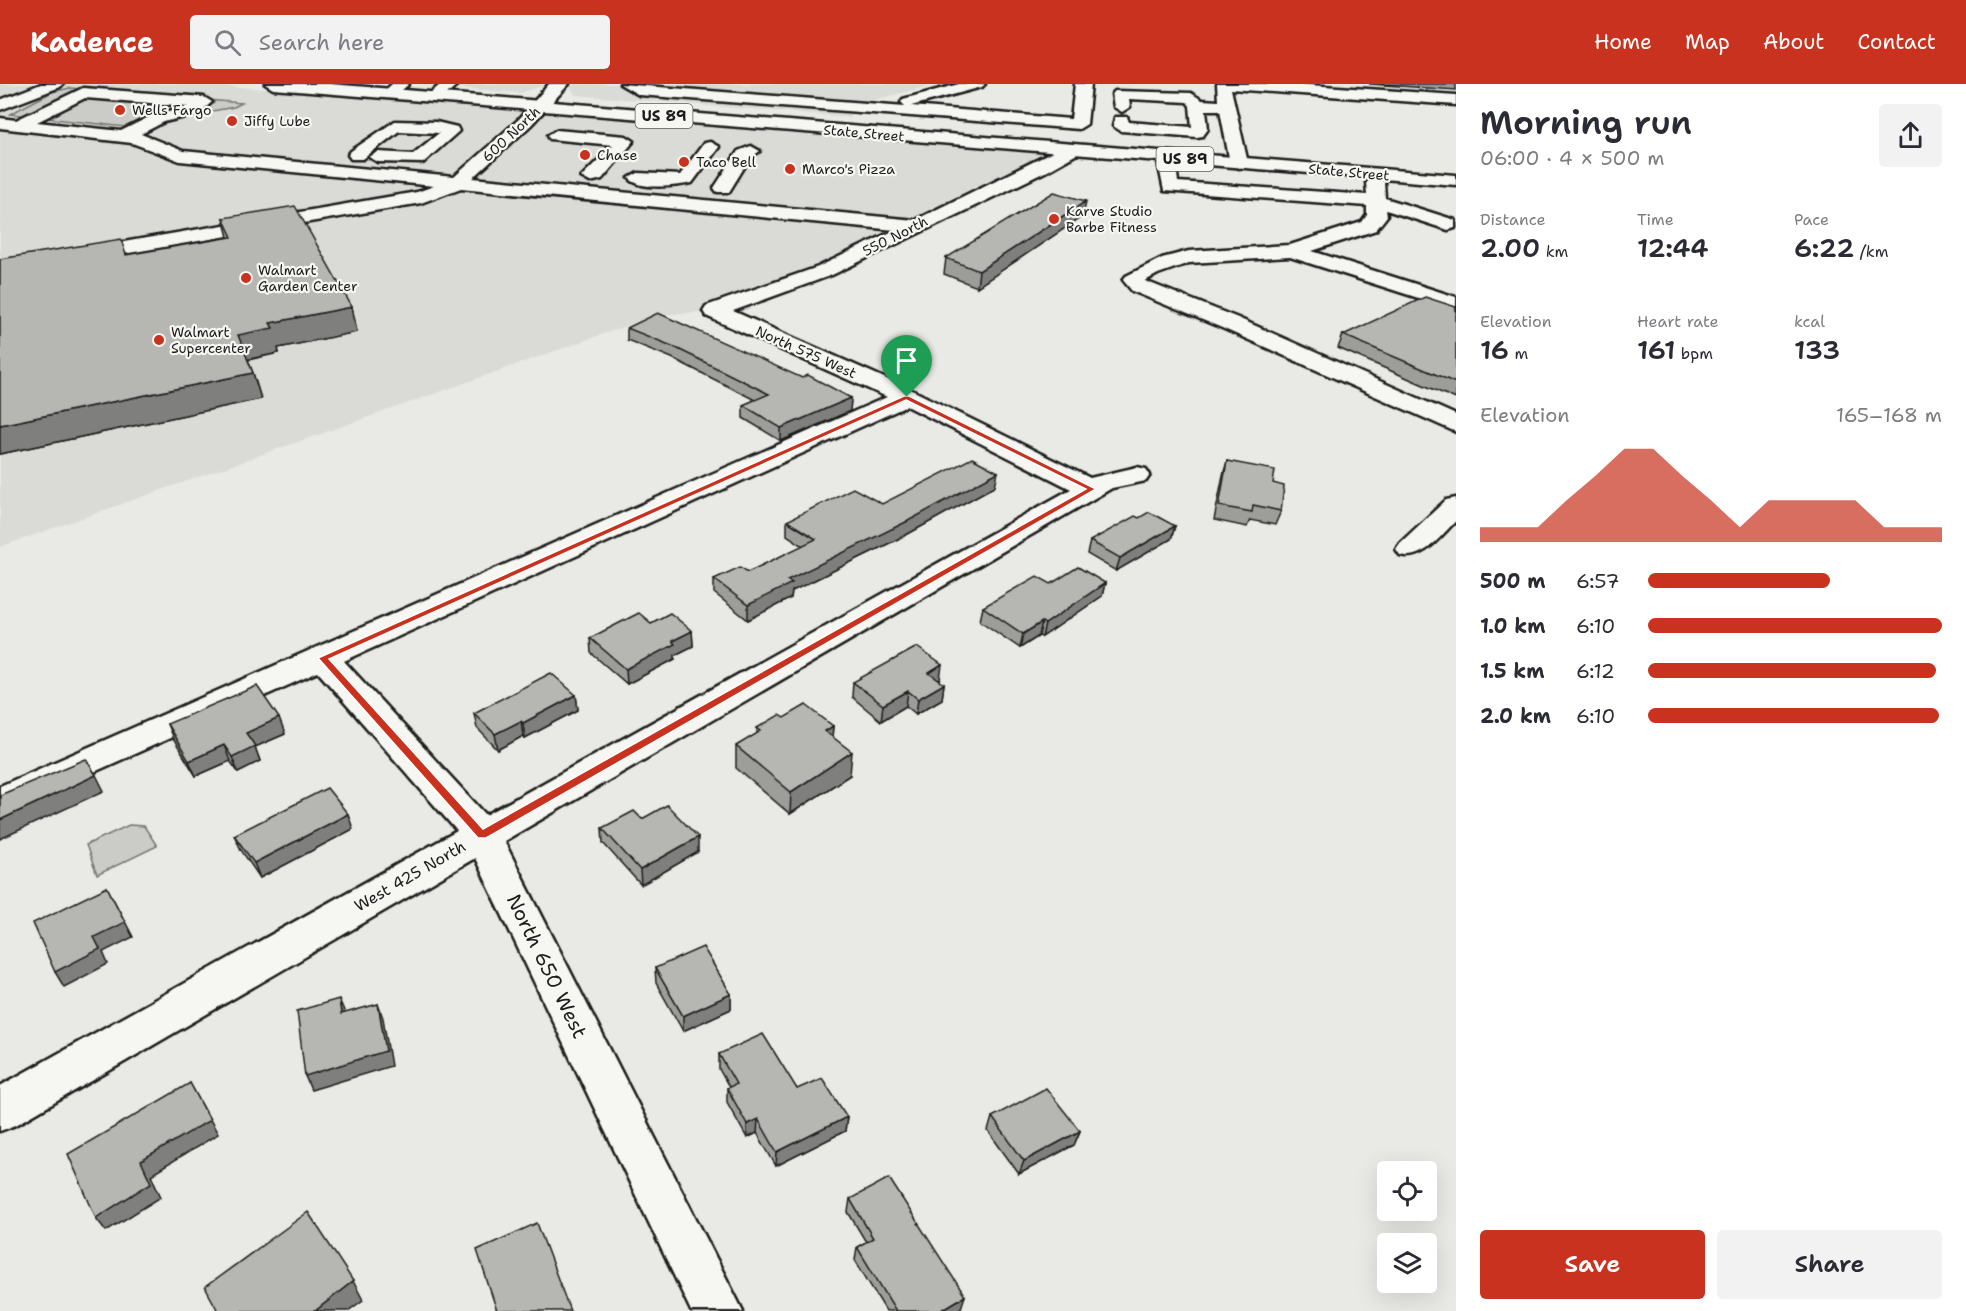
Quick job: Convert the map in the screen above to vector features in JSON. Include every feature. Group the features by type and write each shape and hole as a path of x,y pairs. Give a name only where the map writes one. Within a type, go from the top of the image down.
{"street":[{"path":"6,102 35,84"},
{"path":"6,102 55,84"},
{"name":"State Street","path":"273,84 395,89 434,97 1456,180"},
{"path":"434,97 450,84"},
{"name":"600 North","path":"458,183 541,105 555,87 561,84"},
{"path":"628,84 639,90 805,94"},
{"path":"721,84 754,85 805,94 827,103 1079,123 1083,84"},
{"path":"884,108 977,84"},
{"path":"1223,84 1239,163"},
{"path":"1228,84 1456,100"},
{"path":"827,103 870,92"},
{"path":"20,125 83,93 204,102 192,111 159,118 124,136"},
{"path":"786,127 805,94"},
{"path":"1198,105 1200,129 1197,132 1121,112 1191,98 1198,105 1228,106"},
{"path":"0,123 135,138 180,156 916,226"},
{"path":"395,126 425,126 451,131 417,159 349,155 395,126"},
{"path":"556,135 626,141 596,174 590,177"},
{"path":"612,196 626,180 681,187 698,182 717,148"},
{"name":"550 North","path":"714,311 825,271 1040,168 1071,150"},
{"path":"723,188 744,155 751,151"},
{"path":"1166,157 1170,187 1376,201 1452,221"},
{"path":"1375,174 1377,216 1369,226 1292,251 1188,256 1151,267 1132,280 1139,286 1230,323 1456,424"},
{"path":"0,268 421,197 458,183"},
{"path":"1421,237 1452,221"},
{"path":"1292,251 1456,304"},
{"name":"North 575 West","path":"714,311 907,397 1092,489"},
{"path":"0,801 907,397"},
{"name":"West 425 North","path":"0,1110 1104,481 1137,475"},
{"path":"1410,549 1456,506"},
{"name":"North 650 West","path":"322,658 482,835 718,1311"}],"shaded area":[{"path":"0,84 179,84 541,105 1071,150 825,271 714,311 657,315 0,547"},
{"path":"424,84 548,84 520,93 423,85"},
{"path":"576,84 937,84 858,104 849,117 575,95 570,86"},
{"path":"70,88 242,103 234,107 126,127 10,114 52,92"},
{"path":"129,825 144,826 157,846 97,875 86,845"}],"building":[{"path":"1054,192 1086,201 979,271 946,258"},
{"name":"Walmart Supercenter","path":"295,206 352,307 270,323 273,328 238,335 253,373 0,425 0,259 121,239 126,255 232,237 223,218"},
{"path":"1425,297 1456,307 1456,383 1343,335"},
{"path":"658,313 802,378 808,375 851,398 781,428 743,405 769,394 672,346 627,328"},
{"path":"972,458 998,472 908,521 787,580 792,583 748,605 714,579 740,567 748,572 816,539 787,521 853,488 882,504"},
{"path":"1227,461 1275,470 1273,483 1284,486 1281,511 1253,505 1252,512 1219,506"},
{"path":"1149,512 1175,526 1120,558 1090,541 1135,516 1139,518"},
{"path":"1078,567 1105,583 1045,624 1042,622 1023,634 983,607 1037,576 1051,584"},
{"path":"639,613 651,623 670,613 692,631 672,641 675,644 626,669 590,638"},
{"path":"917,647 942,665 929,673 944,684 918,699 908,691 883,705 853,682"},
{"path":"551,673 576,695 523,723 521,721 495,734 474,713"},
{"path":"257,686 279,718 246,733 255,746 232,757 224,745 189,761 167,724"},
{"path":"806,705 833,726 825,731 852,752 791,792 736,746 761,731 757,728 779,715 784,718"},
{"path":"86,759 96,775 0,820 0,795"},
{"path":"327,788 348,814 254,863 234,835"},
{"path":"667,805 698,837 640,870 602,828 634,811 642,819"},
{"path":"107,887 125,922 94,937 100,949 55,972 33,923"},
{"path":"703,947 731,994 683,1016 655,968"},
{"path":"339,999 341,1014 378,1004 386,1051 305,1076 297,1011"},
{"path":"763,1034 797,1089 822,1078 847,1117 777,1152 758,1119 747,1124 727,1088 736,1084 719,1054"},
{"path":"190,1083 210,1120 141,1161 151,1183 96,1218 68,1154"},
{"path":"1046,1088 1080,1131 1024,1161 992,1117"},
{"path":"889,1178 965,1296 940,1311 896,1311 857,1247 873,1238 850,1199"},
{"path":"308,1212 353,1281 315,1311 218,1311 205,1287"},
{"path":"537,1223 570,1311 497,1311 477,1250"}],"place":[{"name":"Wells Fargo","path":"120,110"},
{"name":"Jiffy Lube","path":"232,121"},
{"name":"Chase","path":"585,155"},
{"name":"Taco Bell","path":"684,162"},
{"name":"Marco's Pizza","path":"790,169"},
{"name":"Karve Studio Barbe Fitness","path":"1054,219"},
{"name":"Walmart Garden Center","path":"246,278"},
{"name":"Walmart Supercenter","path":"159,340"}],"route":[{"path":"907,397 1092,489 482,835 322,658 889,405 907,397"}]}
